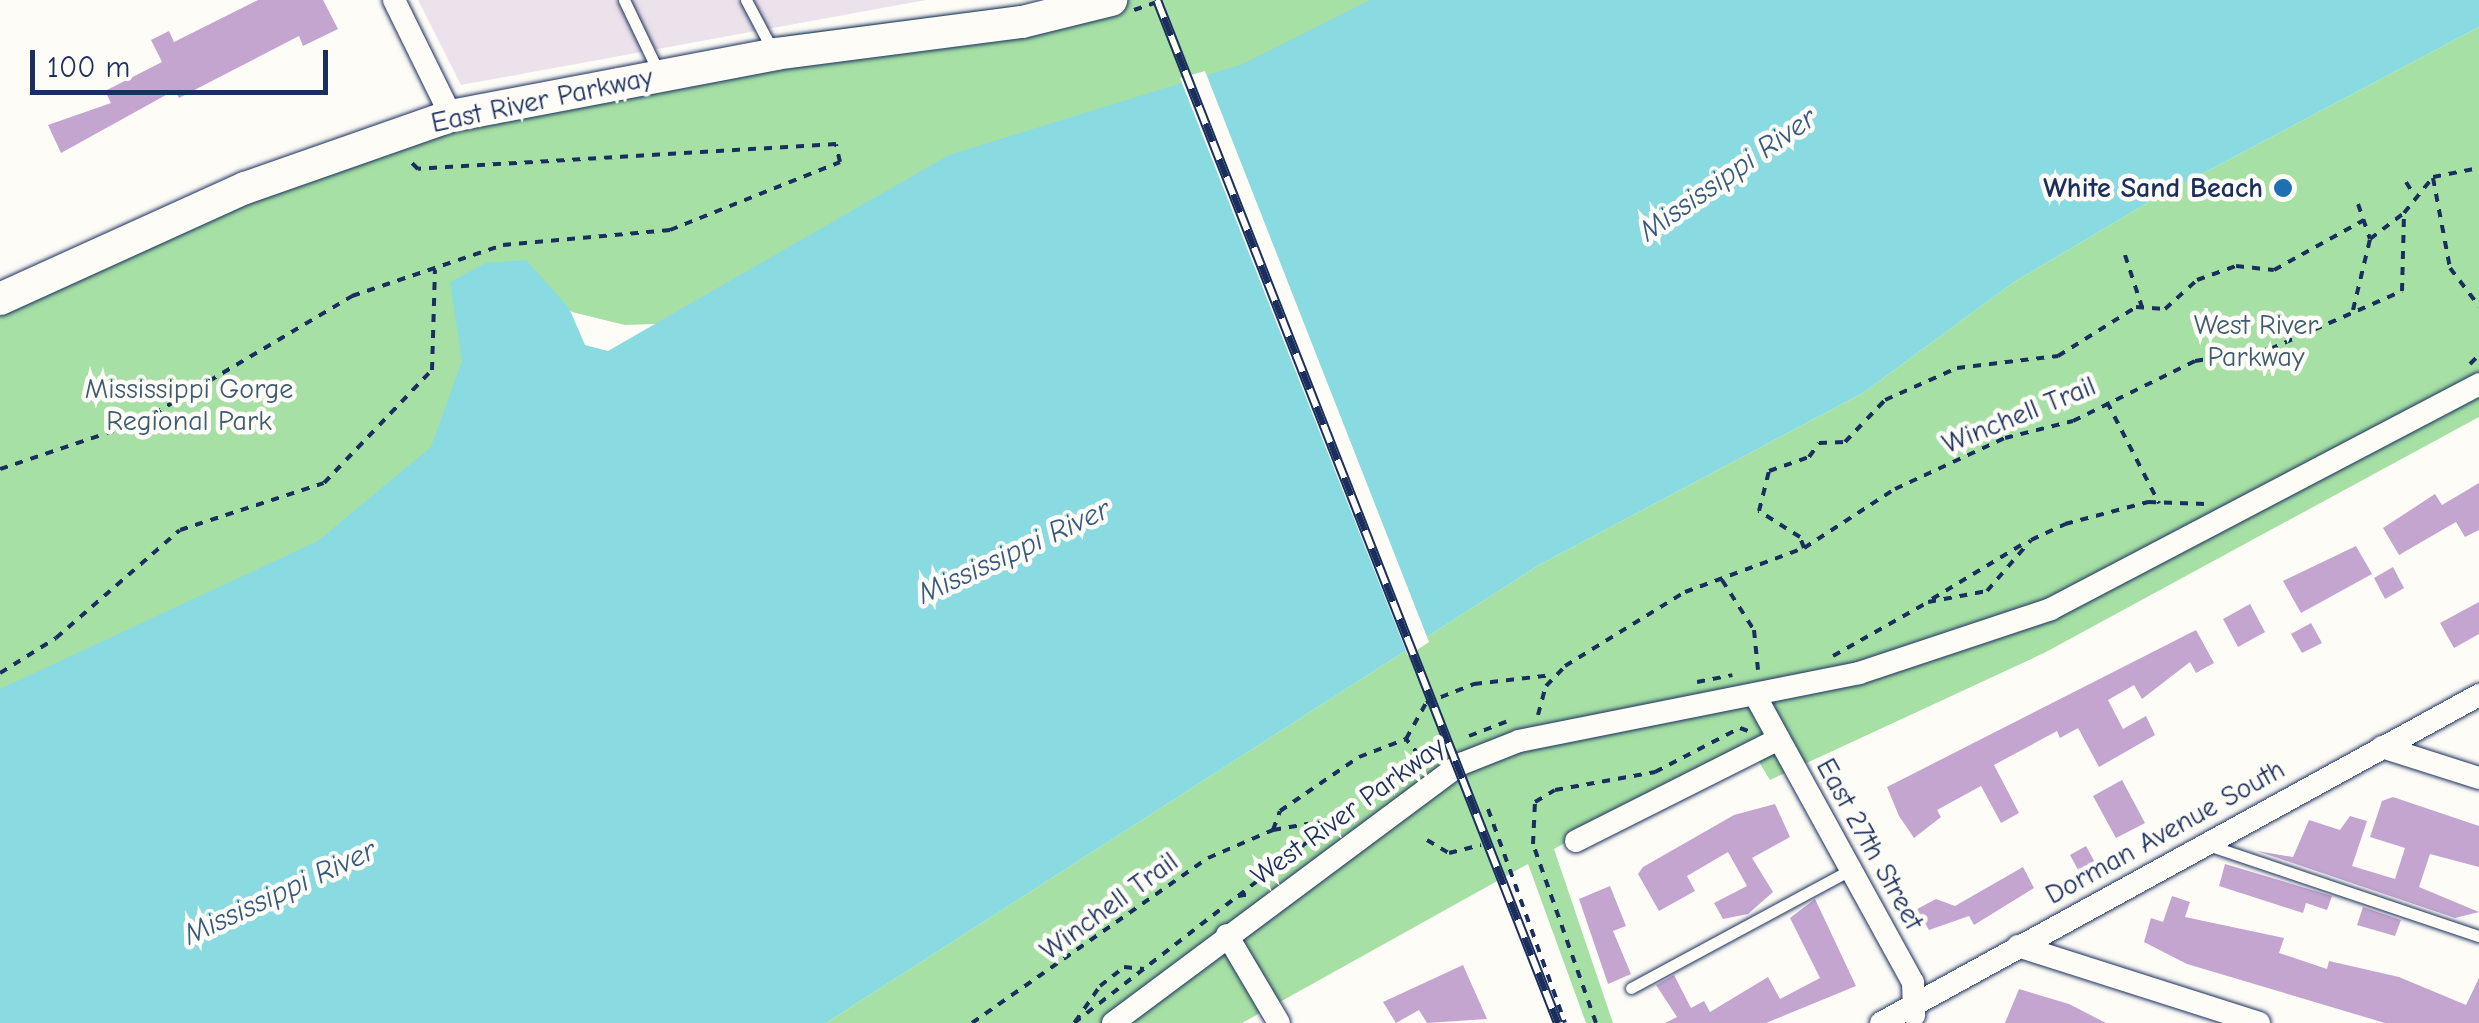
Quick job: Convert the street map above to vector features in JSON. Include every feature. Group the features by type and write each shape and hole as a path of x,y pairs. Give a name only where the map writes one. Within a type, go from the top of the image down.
{"street":[{"path":"394,0 451,116"},
{"name":"East River Parkway","path":"0,298 245,188 451,116 775,54 1022,22 1111,0"},
{"name":"West River Parkway","path":"1113,1023 1226,935 1462,764 1519,741 1756,697 1859,673 2050,609 2475,374"},
{"name":"Dorman Avenue South","path":"1880,1023 1915,1013 2018,946 2479,695"},
{"name":"East 27th Street","path":"1756,697 1850,870 1915,1013"},
{"path":"1576,841 1777,740"},
{"path":"2382,747 2479,778"},
{"path":"1226,935 1282,1022"},
{"path":"2018,946 2259,1023"}],"lane":[{"path":"624,0 659,74"},
{"path":"746,0 775,54"},
{"path":"2206,845 2479,936"},
{"path":"1631,988 1850,870"}],"path":[{"path":"0,469 140,422 352,296 503,246 670,230 722,216 840,162 836,144 418,169 404,156"},
{"path":"2370,239 2404,212 2433,177 2479,168"},
{"path":"2433,177 2450,268 2479,306"},
{"path":"2406,182 2415,196"},
{"path":"2353,310 2370,239 2358,204"},
{"name":"Winchell Trail","path":"1552,675 1685,592 1804,548 1895,489 2107,402 2195,361 2270,349 2402,291 2404,212"},
{"path":"1804,548 1800,537 1758,511 1769,471 1809,457 1819,443 1845,442 1868,412 1948,371 2058,356 2142,307 2165,309 2198,280 2236,266 2274,270 2364,220"},
{"path":"2125,255 2142,307"},
{"path":"0,673 56,638 180,530 324,483 432,370 435,270"},
{"path":"2475,374 2479,355"},
{"path":"2107,402 2159,503"},
{"path":"1863,650 1833,656 2031,540 2159,503 2211,505 2195,513"},
{"path":"1928,602 1987,591 2031,540"},
{"path":"1721,578 1754,630 1758,670"},
{"path":"1272,830 1280,812 1359,756 1406,739 1426,703 1474,684 1552,675 1538,715"},
{"path":"1406,739 1419,755 1433,759"},
{"path":"1074,1023 1314,832 1419,755"},
{"path":"1488,809 1565,1023"},
{"path":"1272,830 1308,824 1314,832"},
{"name":"Winchell Trail","path":"972,1023 1208,858 1272,830"},
{"path":"1238,896 1324,838"},
{"path":"1427,840 1448,854 1481,845"},
{"path":"1074,1023 1100,986 1124,968 1144,969"}],"shaded area":[{"path":"418,0 926,0 461,85"}],"green space":[{"name":"Mississippi Gorge Regional Park","path":"1059,0 1394,0 681,323 625,325 572,312 529,274 433,465 139,663 0,736 0,286 473,99 788,35"},
{"name":"West River Parkway","path":"2479,27 2479,417 2044,653 1770,780 1747,742 1554,849 1613,1023 1586,1023 1528,864 1242,1023 826,1023 1539,565 1863,393 2014,282 2149,202"}],"water":[{"name":"Mississippi River","path":"1370,0 2479,0 2479,27 2149,202 2014,282 1863,393 1539,565 826,1023 0,1023 0,689 318,541 431,447 462,361 450,282 486,263 526,260 569,308 585,345 608,351 949,155 1243,64"}],"pier":[{"path":"1205,71 1429,642 1408,656 1180,78"}],"building":[{"path":"258,0 323,0 338,29 303,46 299,36 179,98 175,90 61,153 48,125 111,103 105,91 162,62 151,40 169,31 174,42"},
{"path":"2479,483 2479,530 2465,537 2456,522 2399,555 2383,528 2435,494 2442,505"},
{"path":"2356,546 2372,574 2301,613 2283,581"},
{"path":"2393,567 2404,588 2385,599 2374,578"},
{"path":"2479,602 2479,634 2454,648 2440,623"},
{"path":"2250,604 2265,632 2238,647 2223,619"},
{"path":"2311,623 2322,643 2302,653 2291,634"},
{"path":"2196,630 2214,663 2196,673 2190,662 2142,699 2134,685 2108,700 2123,729 2146,716 2155,735 2099,767 2078,728 2060,738 2057,731 1994,765 2019,813 2001,823 1981,786 1937,810 1941,817 1914,838 1899,816 1887,787"},
{"path":"2122,780 2145,823 2116,838 2093,796"},
{"path":"2393,797 2479,826 2479,867 2430,854 2419,887 2479,912 2455,918 2257,851 2293,857 2309,820 2340,830 2350,816 2367,821 2352,866 2395,879 2405,848 2370,837 2382,801"},
{"path":"1775,804 1790,837 1752,858 1773,892 1748,914 1723,919 1714,903 1747,886 1728,852 1687,876 1695,891 1659,911 1638,874 1643,867 1734,815"},
{"path":"2086,846 2098,868 2082,877 2070,855"},
{"path":"2225,864 2332,896 2327,910 2306,903 2303,913 2219,886"},
{"path":"2023,867 2034,888 1974,925 1969,916 1929,930 1917,909 1936,899 1955,906"},
{"path":"1610,886 1626,926 1613,931 1631,974 1608,984 1579,899"},
{"path":"2172,896 2190,902 2185,917 2284,938 2279,953 2327,969 2329,961 2399,977 2466,1005 2479,978 2479,1023 2385,1023 2187,964 2144,942 2151,918 2163,922"},
{"path":"1815,899 1856,986 1766,1023 1665,1023 1677,1017 1656,985 1674,975 1691,1008 1704,1001 1710,1012 1768,977 1780,999 1820,978 1790,918"},
{"path":"2363,907 2401,920 2395,936 2357,925"},
{"path":"1463,965 1487,1019 1427,1023 1419,1010 1396,1023 1383,1002"},
{"path":"2019,989 2069,1004 2106,1023 2005,1023"}],"railway":[{"path":"1157,0 1558,1023"}],"place":[{"name":"White Sand Beach","path":"2283,188"}]}
